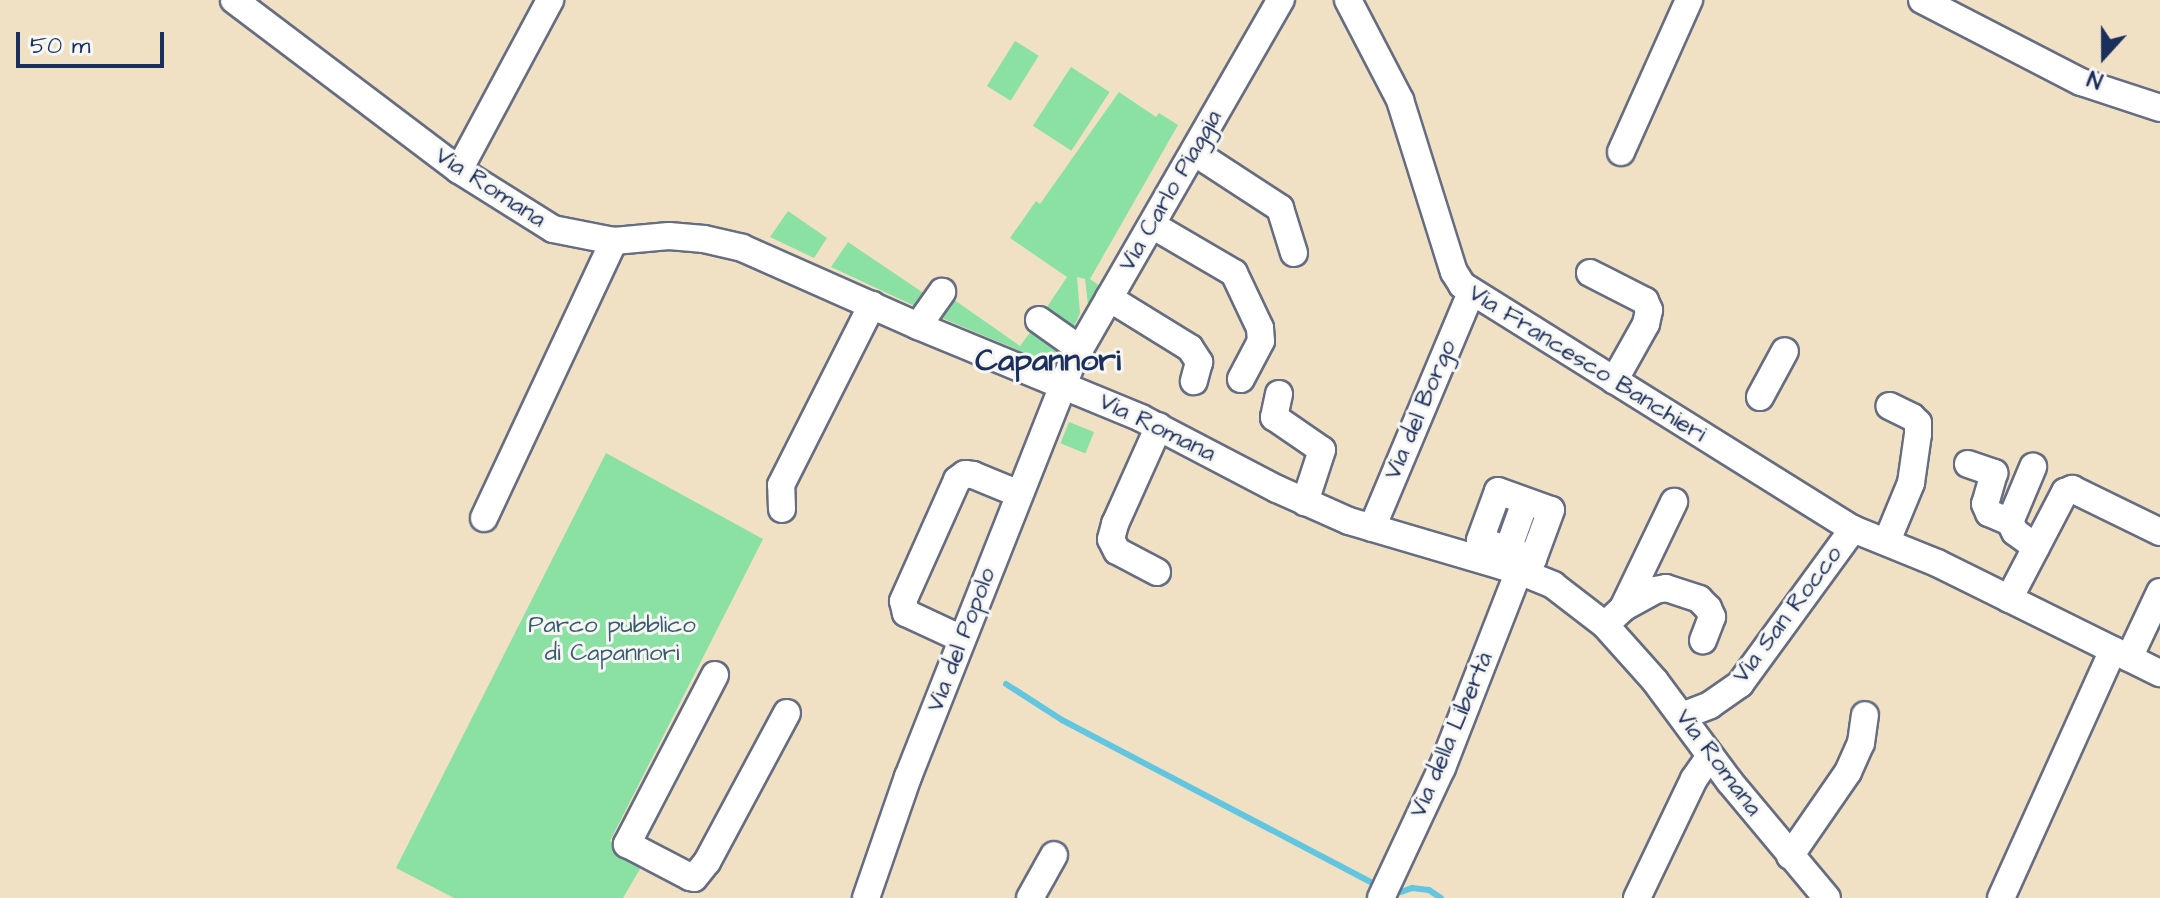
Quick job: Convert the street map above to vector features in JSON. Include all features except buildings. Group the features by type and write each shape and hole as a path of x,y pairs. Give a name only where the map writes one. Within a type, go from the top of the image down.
{"street":[{"name":"Via Romana","path":"234,0 459,170 553,229 614,241 669,236 742,248 918,326 1159,426 1305,502 1372,528 1509,562 1614,616 1710,756 1827,898"},
{"path":"459,170 550,0"},
{"name":"Via Carlo Piaggia","path":"1063,384 1080,349 1281,0"},
{"name":"Via Francesco Banchieri","path":"1348,0 1400,100 1454,272 1471,293 1853,529"},
{"path":"1621,152 1689,0"},
{"path":"1672,65 1702,0"},
{"path":"1922,0 2081,82 2160,108"},
{"path":"1194,152 1280,208 1294,253"},
{"path":"1152,225 1234,273 1260,328 1261,341 1241,379"},
{"path":"484,518 614,241"},
{"path":"1590,273 1645,301 1649,310 1646,324 1614,381"},
{"path":"918,326 942,292"},
{"name":"Via del Borgo","path":"1372,528 1471,293"},
{"path":"1109,298 1190,348 1199,362 1194,381"},
{"path":"782,509 781,485 872,305"},
{"path":"1039,320 1080,349"},
{"path":"1760,397 1785,351"},
{"name":"Via del Popolo","path":"866,898 962,639 1063,384"},
{"path":"1279,394 1274,417 1322,450 1305,502"},
{"path":"1887,541 1911,483 1918,434 1918,423 1912,417 1889,406"},
{"path":"1157,572 1117,551 1111,539 1159,426"},
{"path":"1968,464 1994,473 1986,509 2010,522 2015,532 2036,547"},
{"path":"2010,522 2033,467"},
{"path":"962,639 906,613 903,601 957,480 965,474 973,475 1019,494"},
{"path":"2160,532 2072,489 2065,492 2009,599 2160,673"},
{"path":"1614,616 1674,502"},
{"name":"Via della Libertà","path":"1381,898 1442,768 1509,562 1524,505"},
{"name":"Via San Rocco","path":"1682,716 1710,705 1740,684 1853,529 1937,563 2009,599"},
{"path":"1614,616 1655,590 1682,591 1699,599 1712,617 1703,640"},
{"path":"2001,898 2121,654 2160,592"},
{"path":"715,675 627,844 677,871 694,878 707,862 787,713"},
{"path":"1790,856 1848,772 1861,743 1865,715"},
{"path":"1637,898 1694,779 1710,756"},
{"path":"1030,898 1054,855"}],"green space":[{"path":"1015,41 1039,56 1011,101 987,86"},
{"path":"1071,67 1110,92 1071,151 1033,126"},
{"path":"1119,92 1156,117 1159,113 1178,125 1090,279 1103,288 1089,313 1085,279 1077,277 1080,313 1071,333 1043,313 1067,277 1010,238 1036,201 1040,204"},
{"path":"788,211 827,238 814,258 770,237"},
{"path":"848,242 925,294 917,307 831,267"},
{"path":"950,297 1020,346 1034,327 1062,347 1051,364 937,316"},
{"path":"1069,422 1094,432 1085,453 1060,443"},
{"name":"Parco pubblico di Capannori","path":"606,453 763,539 610,841 638,857 636,862 640,869 623,898 454,898 396,868"}],"waterway":[{"path":"1006,684 1062,720 1370,882"},
{"path":"1401,892 1412,888 1429,890 1441,898"}],"district":[{"name":"Capannori","path":"1048,361"}]}
